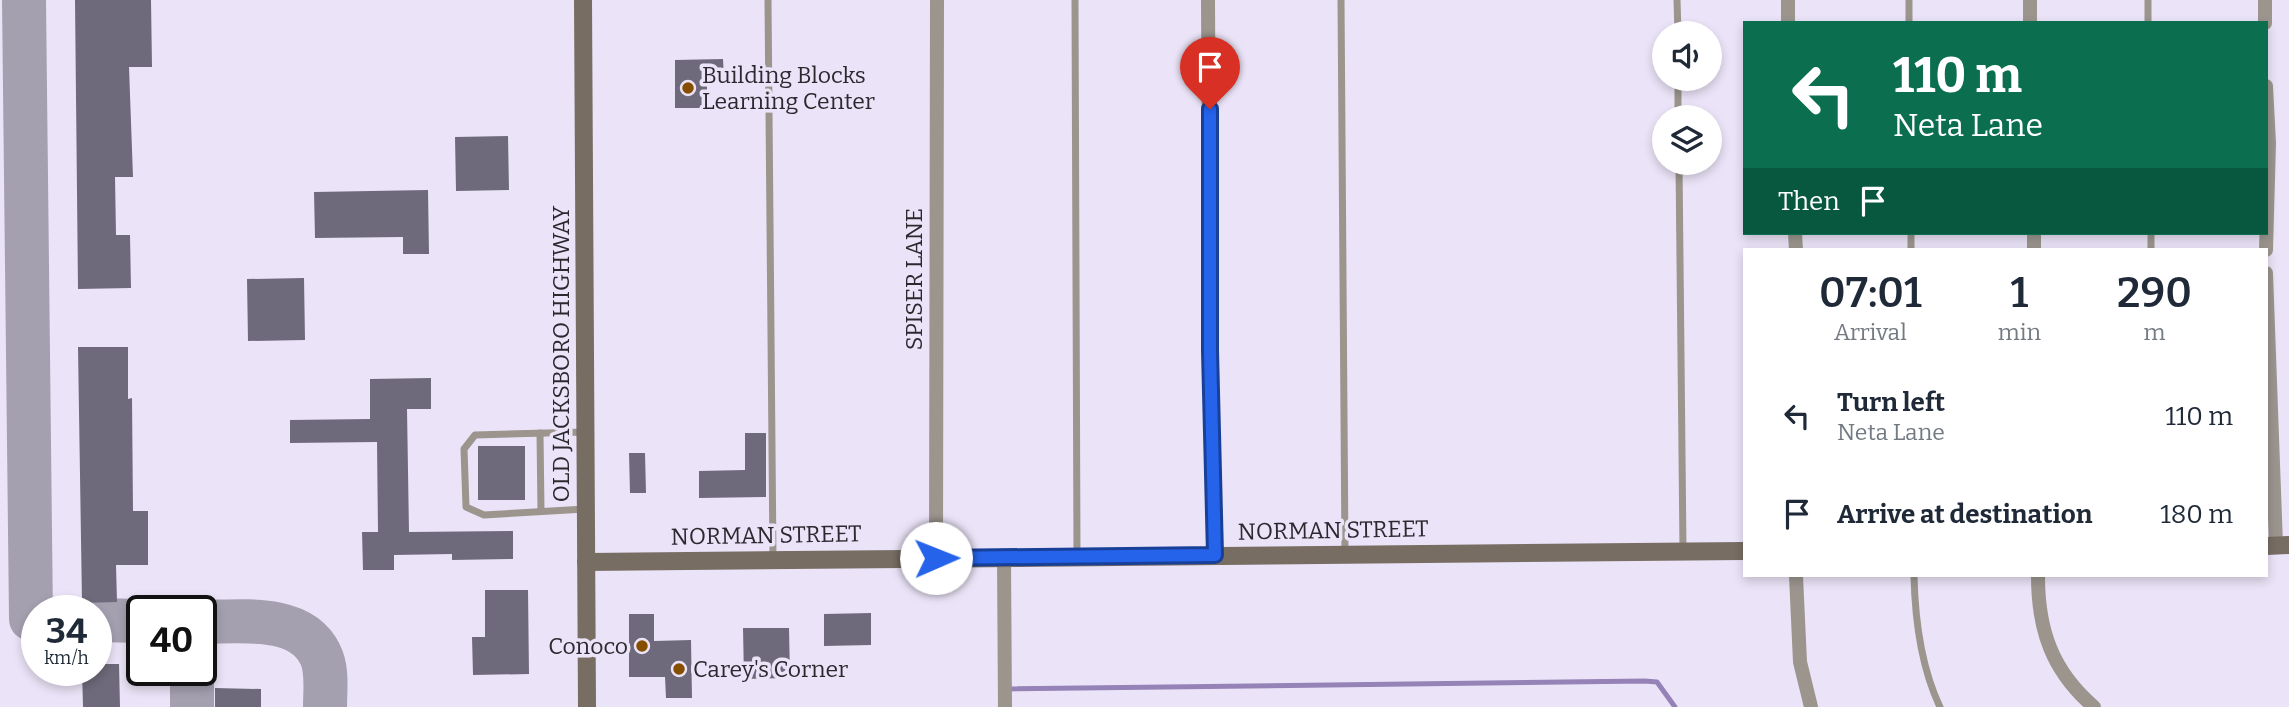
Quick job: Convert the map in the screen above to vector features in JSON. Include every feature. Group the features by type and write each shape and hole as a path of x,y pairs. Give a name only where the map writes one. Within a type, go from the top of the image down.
{"street":[{"name":"OLD JACKSBORO HIGHWAY","path":"583,0 587,707"},
{"name":"SPISER LANE","path":"936,558 937,0"},
{"path":"1208,0 1210,351 1215,555"},
{"path":"1788,0 1788,21"},
{"path":"2030,0 2030,21"},
{"path":"2265,0 2265,21"},
{"path":"2268,124 2268,179"},
{"path":"2268,322 2277,545"},
{"name":"NORMAN STREET","path":"586,562 1743,551"},
{"path":"1004,558 1005,707"},
{"path":"1796,577 1800,662 1811,707"},
{"path":"2038,577 2041,626 2048,645 2070,684 2094,707"}],"lane":[{"path":"768,0 773,560"},
{"path":"1075,0 1077,557"},
{"path":"1341,0 1345,554"},
{"path":"1677,0 1678,21"},
{"path":"1909,0 1909,21"},
{"path":"2148,0 2148,21"},
{"path":"1679,175 1683,551"},
{"path":"586,432 475,435 464,449 466,507 484,515 586,509"},
{"path":"540,433 541,511"},
{"path":"1914,577 1921,644 1933,693 1940,707"}],"building":[{"path":"75,0 151,0 152,67 129,67 133,177 115,177 116,235 130,235 131,288 78,289"},
{"path":"723,59 724,79 707,79 707,108 675,108 675,60"},
{"path":"508,136 509,190 456,191 455,137"},
{"path":"428,190 429,254 403,254 403,237 315,238 314,192"},
{"path":"304,278 305,340 248,341 247,279"},
{"path":"78,347 128,347 128,399 132,398 133,511 148,511 148,565 116,565 117,602 112,602 112,595 82,595"},
{"path":"431,378 431,409 407,409 409,532 513,531 513,559 452,560 452,554 394,555 394,570 363,570 362,532 378,532 377,442 290,443 290,420 370,419 370,379"},
{"path":"745,433 766,433 766,497 699,498 699,471 745,470"},
{"path":"478,446 525,446 525,500 478,500"},
{"path":"629,453 645,453 646,493 630,493"},
{"path":"485,590 528,590 529,674 473,675 472,637 485,637"},
{"path":"871,613 871,645 824,646 824,614"},
{"path":"629,614 654,614 654,641 691,640 692,698 666,698 665,677 629,677"},
{"path":"743,628 789,628 790,678 744,679"},
{"path":"112,664 119,664 120,707 83,707 82,686 112,686"},
{"path":"215,688 261,689 261,707 215,707"}],"waterway":[{"path":"1005,689 1645,681 1657,682 1675,707"}],"taxiway":[{"path":"24,0 31,595"},
{"path":"112,620 126,621"},
{"path":"217,622 250,621 284,626 311,641 323,660 326,680 325,707"},
{"path":"192,686 192,707"}],"place":[{"name":"Building Blocks Learning Center","path":"688,88"},
{"name":"Conoco","path":"642,646"},
{"name":"Carey's Corner","path":"679,669"}],"route":[{"path":"936,558 1215,555 1210,351 1210,109"}]}
